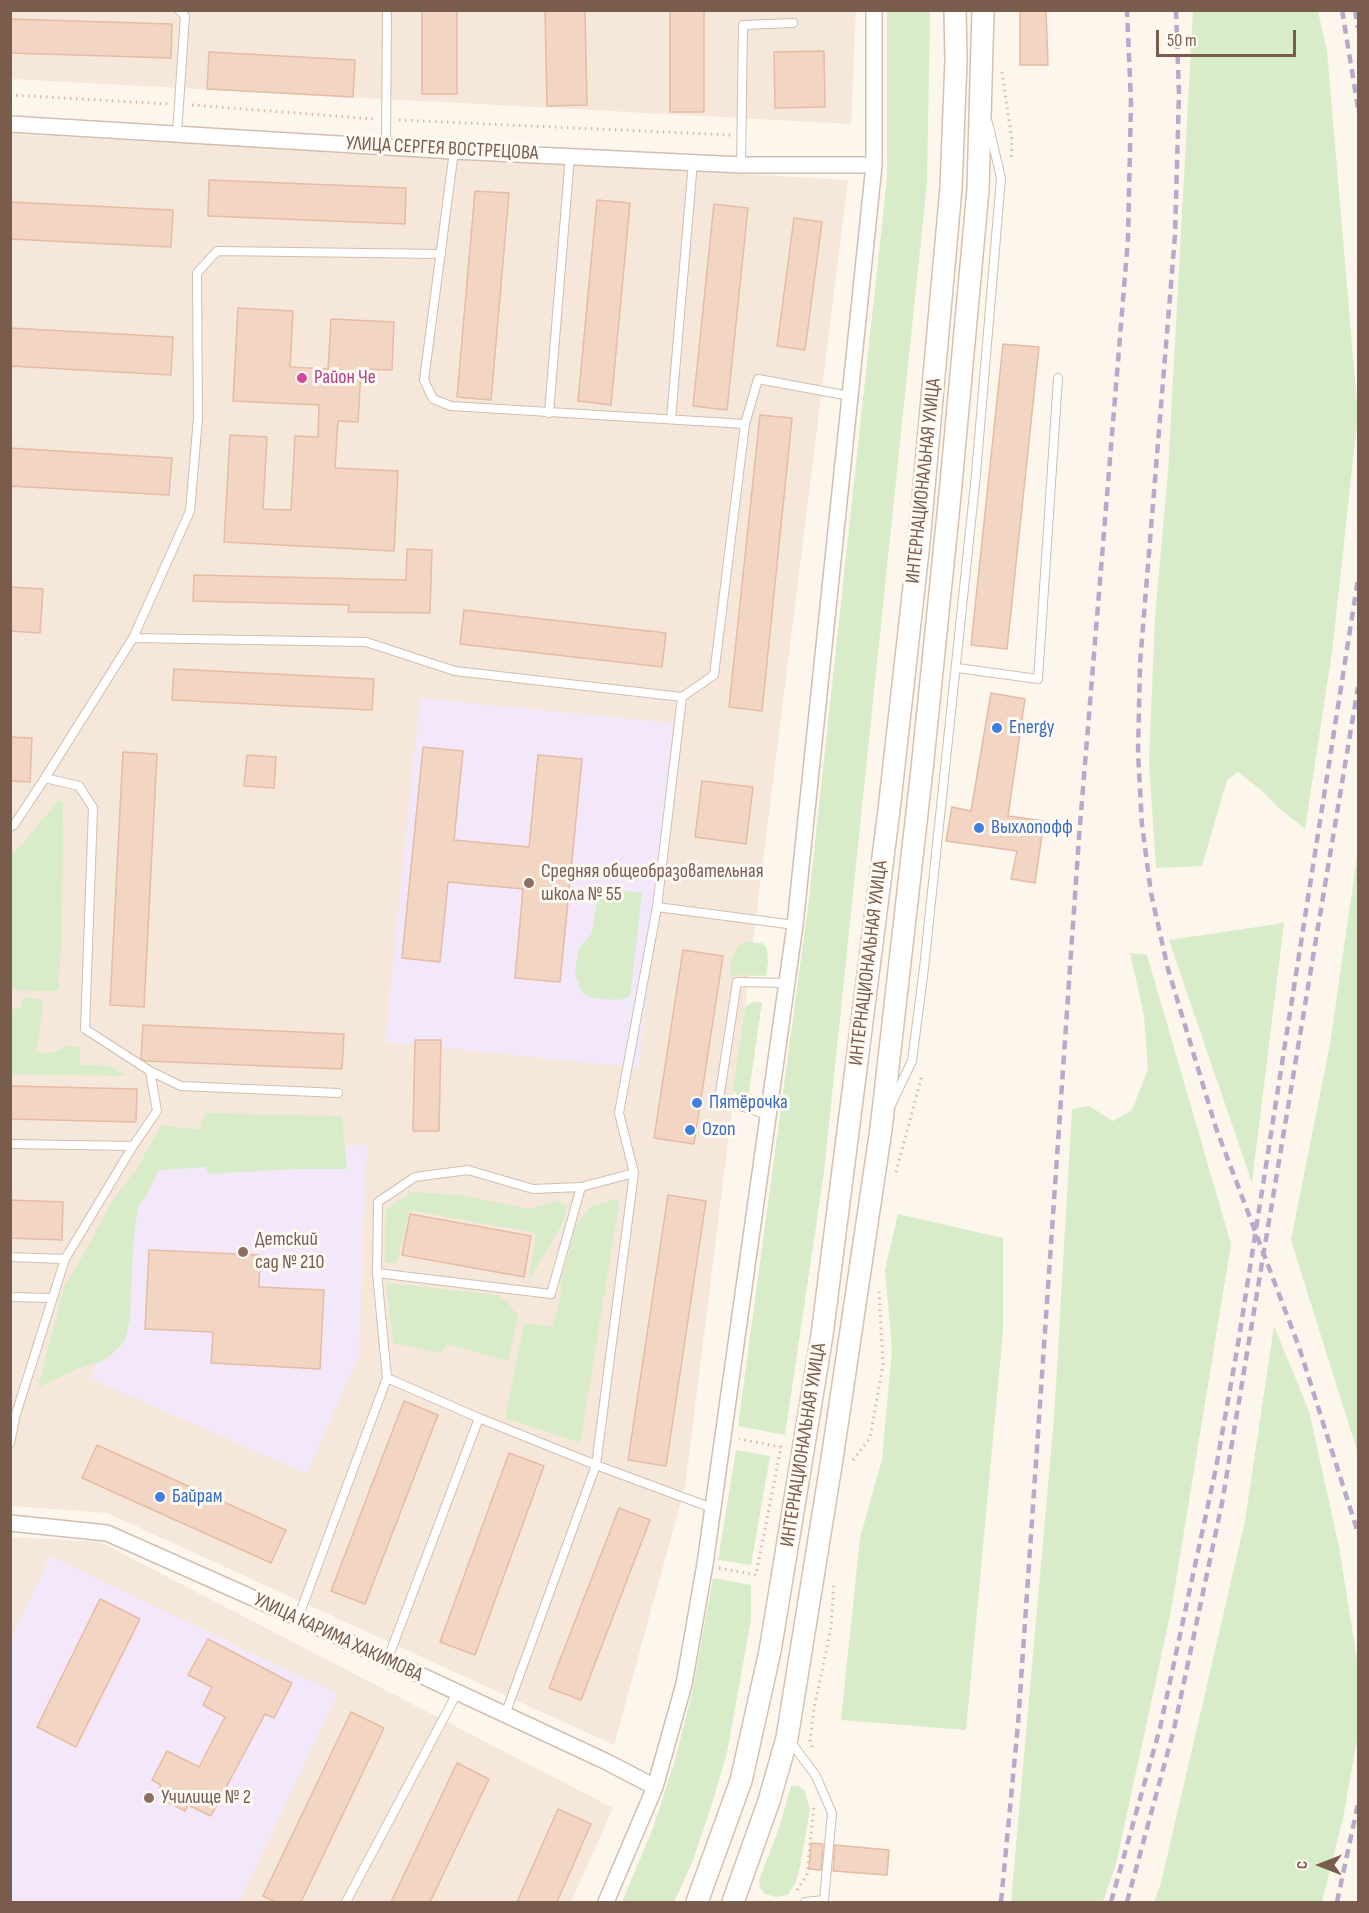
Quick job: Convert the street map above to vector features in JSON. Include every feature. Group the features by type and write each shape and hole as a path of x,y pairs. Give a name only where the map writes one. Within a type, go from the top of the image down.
{"main road":[{"name":"ИНТЕРНАЦИОНАЛЬНАЯ УЛИЦА","path":"733,1902 769,1802 788,1738 882,1126 947,531 964,189 955,10"},
{"name":"ИНТЕРНАЦИОНАЛЬНАЯ УЛИЦА","path":"697,1902 741,1781 770,1651 822,1335 964,189 981,90 983,10"}],"street":[{"path":"606,1902 655,1787 684,1684 705,1564 795,925 874,165 874,10"},
{"name":"УЛИЦА СЕРГЕЯ ВОСТРЕЦОВА","path":"10,124 454,151 741,165 874,165"},
{"name":"УЛИЦА КАРИМА ХАКИМОВА","path":"10,1523 107,1533 298,1618 605,1761 655,1787"}],"lane":[{"path":"177,133 185,16 179,10"},
{"path":"386,146 387,10"},
{"path":"741,165 743,25 793,23"},
{"path":"882,1126 912,1061 957,668 976,474 1001,178 981,90"},
{"path":"454,151 424,380 433,399 451,406 745,424"},
{"path":"549,413 570,156"},
{"path":"672,419 693,162"},
{"path":"10,827 14,825 45,778 133,638 190,511 198,418 197,273 217,251 441,254"},
{"path":"957,668 1038,679 1058,378"},
{"path":"133,638 366,642 455,671 682,698 714,675 745,424 758,379 850,396"},
{"path":"505,1715 596,1465 634,1173 619,1113 657,907 682,698"},
{"path":"45,778 79,786 93,808 85,1029 150,1071 181,1086 338,1093"},
{"path":"657,907 795,925"},
{"path":"768,1115 719,1100 737,982 787,983"},
{"path":"10,1443 13,1413 65,1259 133,1146 158,1112 150,1071"},
{"path":"10,1143 133,1146"},
{"path":"298,1618 387,1378 377,1273 378,1202 415,1177 468,1170 533,1189 582,1187 634,1173"},
{"path":"377,1273 551,1294 582,1187"},
{"path":"10,1257 65,1259"},
{"path":"10,1297 52,1298"},
{"path":"387,1378 596,1465 712,1508"},
{"path":"387,1661 479,1418"},
{"path":"346,1902 457,1693"},
{"path":"788,1738 816,1776 832,1813 824,1900 805,1902"}],"path":[{"path":"896,1173 921,1079 912,1061"},
{"path":"851,1462 870,1438 883,1364 878,1285"},
{"path":"718,1567 756,1575 781,1447 739,1438"},
{"path":"816,1776 823,1767 817,1762 810,1742 814,1709 831,1628 834,1582"},
{"path":"794,1892 800,1888 807,1875 814,1804"}],"shaded area":[{"path":"10,11 856,11 851,124 11,79"},
{"path":"10,134 848,180 685,1487 614,1745 107,1513 11,1506"},
{"name":"Средняя общеобразовательная школа № 55","path":"420,698 673,723 639,1068 385,1042"},
{"name":"Детский сад № 210","path":"367,1145 359,1355 307,1474 92,1379 148,1150"},
{"path":"11,1537 100,1542 613,1808 571,1902 11,1902"},
{"name":"Училище № 2","path":"50,1556 338,1694 239,1902 11,1902 10,1639"}],"green space":[{"path":"887,11 930,11 927,183 824,1172 785,1435 738,1426 808,907 887,178"},
{"path":"1193,11 1318,11 1327,51 1358,415 1332,652 1305,829 1238,772 1227,780 1202,866 1156,868 1149,763 1155,617 1168,472"},
{"path":"58,801 63,801 59,988 57,991 11,990 11,854"},
{"path":"1358,850 1358,1454 1291,1240 1330,1044"},
{"path":"599,887 642,893 630,997 618,1000 593,998 581,992 575,972 579,948 592,933"},
{"path":"1284,923 1252,1183 1169,940"},
{"path":"741,943 762,943 767,948 766,976 730,975 731,963 736,950"},
{"path":"1130,953 1147,955 1231,1244 1171,1611 1116,1864 1103,1902 1011,1902 1054,1418 1072,1109 1089,1106 1113,1121 1132,1110 1148,1070 1144,1015"},
{"path":"22,998 44,999 36,1052 55,1052 66,1046 80,1047 80,1065 110,1066 126,1076 11,1074 11,1009 20,1009"},
{"path":"752,1002 762,1002 748,1099 739,1097 733,1090 745,1007"},
{"path":"205,1113 342,1116 347,1169 295,1169 208,1174 206,1167 159,1170 147,1195 138,1207 133,1245 130,1319 125,1341 102,1361 77,1369 38,1388 64,1287 112,1201 138,1167 161,1125 200,1130"},
{"path":"411,1192 460,1195 529,1209 557,1201 567,1205 564,1221 528,1282 536,1233 409,1210 397,1263 385,1263 386,1210"},
{"path":"620,1198 580,1443 505,1418 524,1323 553,1327 562,1292 560,1285 576,1226 590,1207"},
{"path":"898,1214 1003,1238 1003,1331 966,1730 841,1720 860,1538 882,1459 892,1349 885,1270"},
{"path":"386,1283 498,1295 508,1302 518,1317 508,1361 447,1344 441,1353 393,1343"},
{"path":"1274,1326 1309,1411 1339,1547 1358,1665 1358,1735 1343,1818 1322,1902 1154,1902 1161,1883 1245,1521"},
{"path":"736,1450 770,1456 751,1565 718,1560"},
{"path":"713,1578 751,1585 751,1620 727,1753 692,1863 674,1902 622,1902 653,1828 675,1760 692,1693"},
{"path":"791,1786 798,1786 805,1791 810,1809 796,1882 788,1895 776,1897 765,1894 760,1888 759,1880 778,1831"}],"building":[{"path":"422,10 457,10 457,94 422,94"},
{"path":"545,10 585,10 587,105 547,106"},
{"path":"670,10 704,10 704,112 670,112"},
{"path":"1020,10 1046,10 1048,65 1020,65"},
{"path":"10,19 172,24 171,58 10,53"},
{"path":"824,51 825,107 775,108 774,52"},
{"path":"209,52 355,60 353,97 207,89"},
{"path":"209,180 406,188 405,224 208,216"},
{"path":"475,191 509,193 491,400 457,397"},
{"path":"597,200 630,203 611,405 578,401"},
{"path":"10,202 173,210 171,247 10,239"},
{"path":"714,204 748,208 727,410 693,406"},
{"path":"794,218 822,222 805,350 777,346"},
{"path":"238,308 293,311 290,367 328,369 331,319 394,322 392,370 361,369 358,422 338,421 335,468 398,471 394,551 224,542 230,435 267,437 263,509 291,510 295,436 318,437 319,405 233,401"},
{"path":"10,328 173,337 171,375 10,366"},
{"path":"1003,344 1039,347 1007,649 971,645"},
{"path":"760,415 792,418 762,711 729,707"},
{"path":"10,448 172,458 169,495 10,486"},
{"path":"407,549 432,550 430,613 348,612 349,605 193,601 194,575 406,580"},
{"path":"10,587 43,589 40,633 10,631"},
{"path":"464,610 666,633 662,667 460,644"},
{"path":"174,669 374,679 372,710 172,700"},
{"path":"991,693 1025,699 1008,816 1044,821 1035,883 1011,879 1017,851 946,841 952,807 971,811"},
{"path":"10,737 32,738 30,782 10,781"},
{"path":"423,747 463,751 454,840 529,847 538,755 582,759 560,982 515,978 523,889 448,882 440,962 402,958"},
{"path":"123,752 157,754 144,1007 110,1005"},
{"path":"247,755 276,757 274,788 244,786"},
{"path":"702,781 753,787 746,844 695,837"},
{"path":"683,950 723,956 694,1144 654,1138"},
{"path":"143,1025 344,1034 342,1069 145,1061 141,1058"},
{"path":"415,1040 441,1040 439,1131 413,1131"},
{"path":"10,1086 137,1089 136,1122 10,1119"},
{"path":"668,1195 706,1201 666,1466 628,1460"},
{"path":"10,1200 63,1202 62,1240 10,1238"},
{"path":"410,1214 531,1236 524,1277 402,1255"},
{"path":"149,1250 260,1255 259,1287 324,1290 320,1369 211,1363 213,1332 145,1329"},
{"path":"404,1401 438,1415 365,1604 331,1591"},
{"path":"97,1445 286,1530 271,1563 82,1478"},
{"path":"509,1453 544,1466 475,1655 440,1642"},
{"path":"619,1508 650,1520 581,1700 549,1688"},
{"path":"100,1599 140,1619 76,1747 37,1727"},
{"path":"208,1639 292,1683 274,1718 265,1714 211,1816 188,1805 185,1811 164,1800 168,1793 152,1780 167,1751 199,1767 225,1717 203,1705 212,1687 188,1675"},
{"path":"351,1712 384,1728 301,1902 276,1902 263,1896"},
{"path":"457,1763 489,1779 430,1902 391,1902"},
{"path":"558,1809 591,1824 557,1902 517,1902"},
{"path":"811,1843 823,1844 821,1870 809,1869"},
{"path":"835,1845 889,1850 887,1875 833,1871"}],"railway":[{"path":"1001,1902 1018,1724 1079,837 1128,239 1131,102 1127,10"},
{"path":"1176,10 1179,93 1175,235 1140,663 1138,753 1142,825 1151,893 1168,969 1216,1128 1299,1347 1358,1533"},
{"path":"1342,10 1358,108"},
{"path":"1355,10 1358,28"},
{"path":"1111,1902 1160,1728 1216,1468 1238,1344 1358,579"},
{"path":"1127,1902 1174,1729 1222,1503 1358,687"},
{"path":"1337,1902 1358,1804"}],"place":[{"name":"Район Че","path":"302,378"},
{"name":"Energy","path":"997,728"},
{"name":"Выхлопофф","path":"979,828"},
{"name":"Средняя общеобразовательная школа № 55","path":"529,883"},
{"name":"Пятёрочка","path":"697,1103"},
{"name":"Ozon","path":"690,1130"},
{"name":"Детский сад № 210","path":"243,1252"},
{"name":"Байрам","path":"160,1497"},
{"name":"Училище № 2","path":"149,1798"}]}
